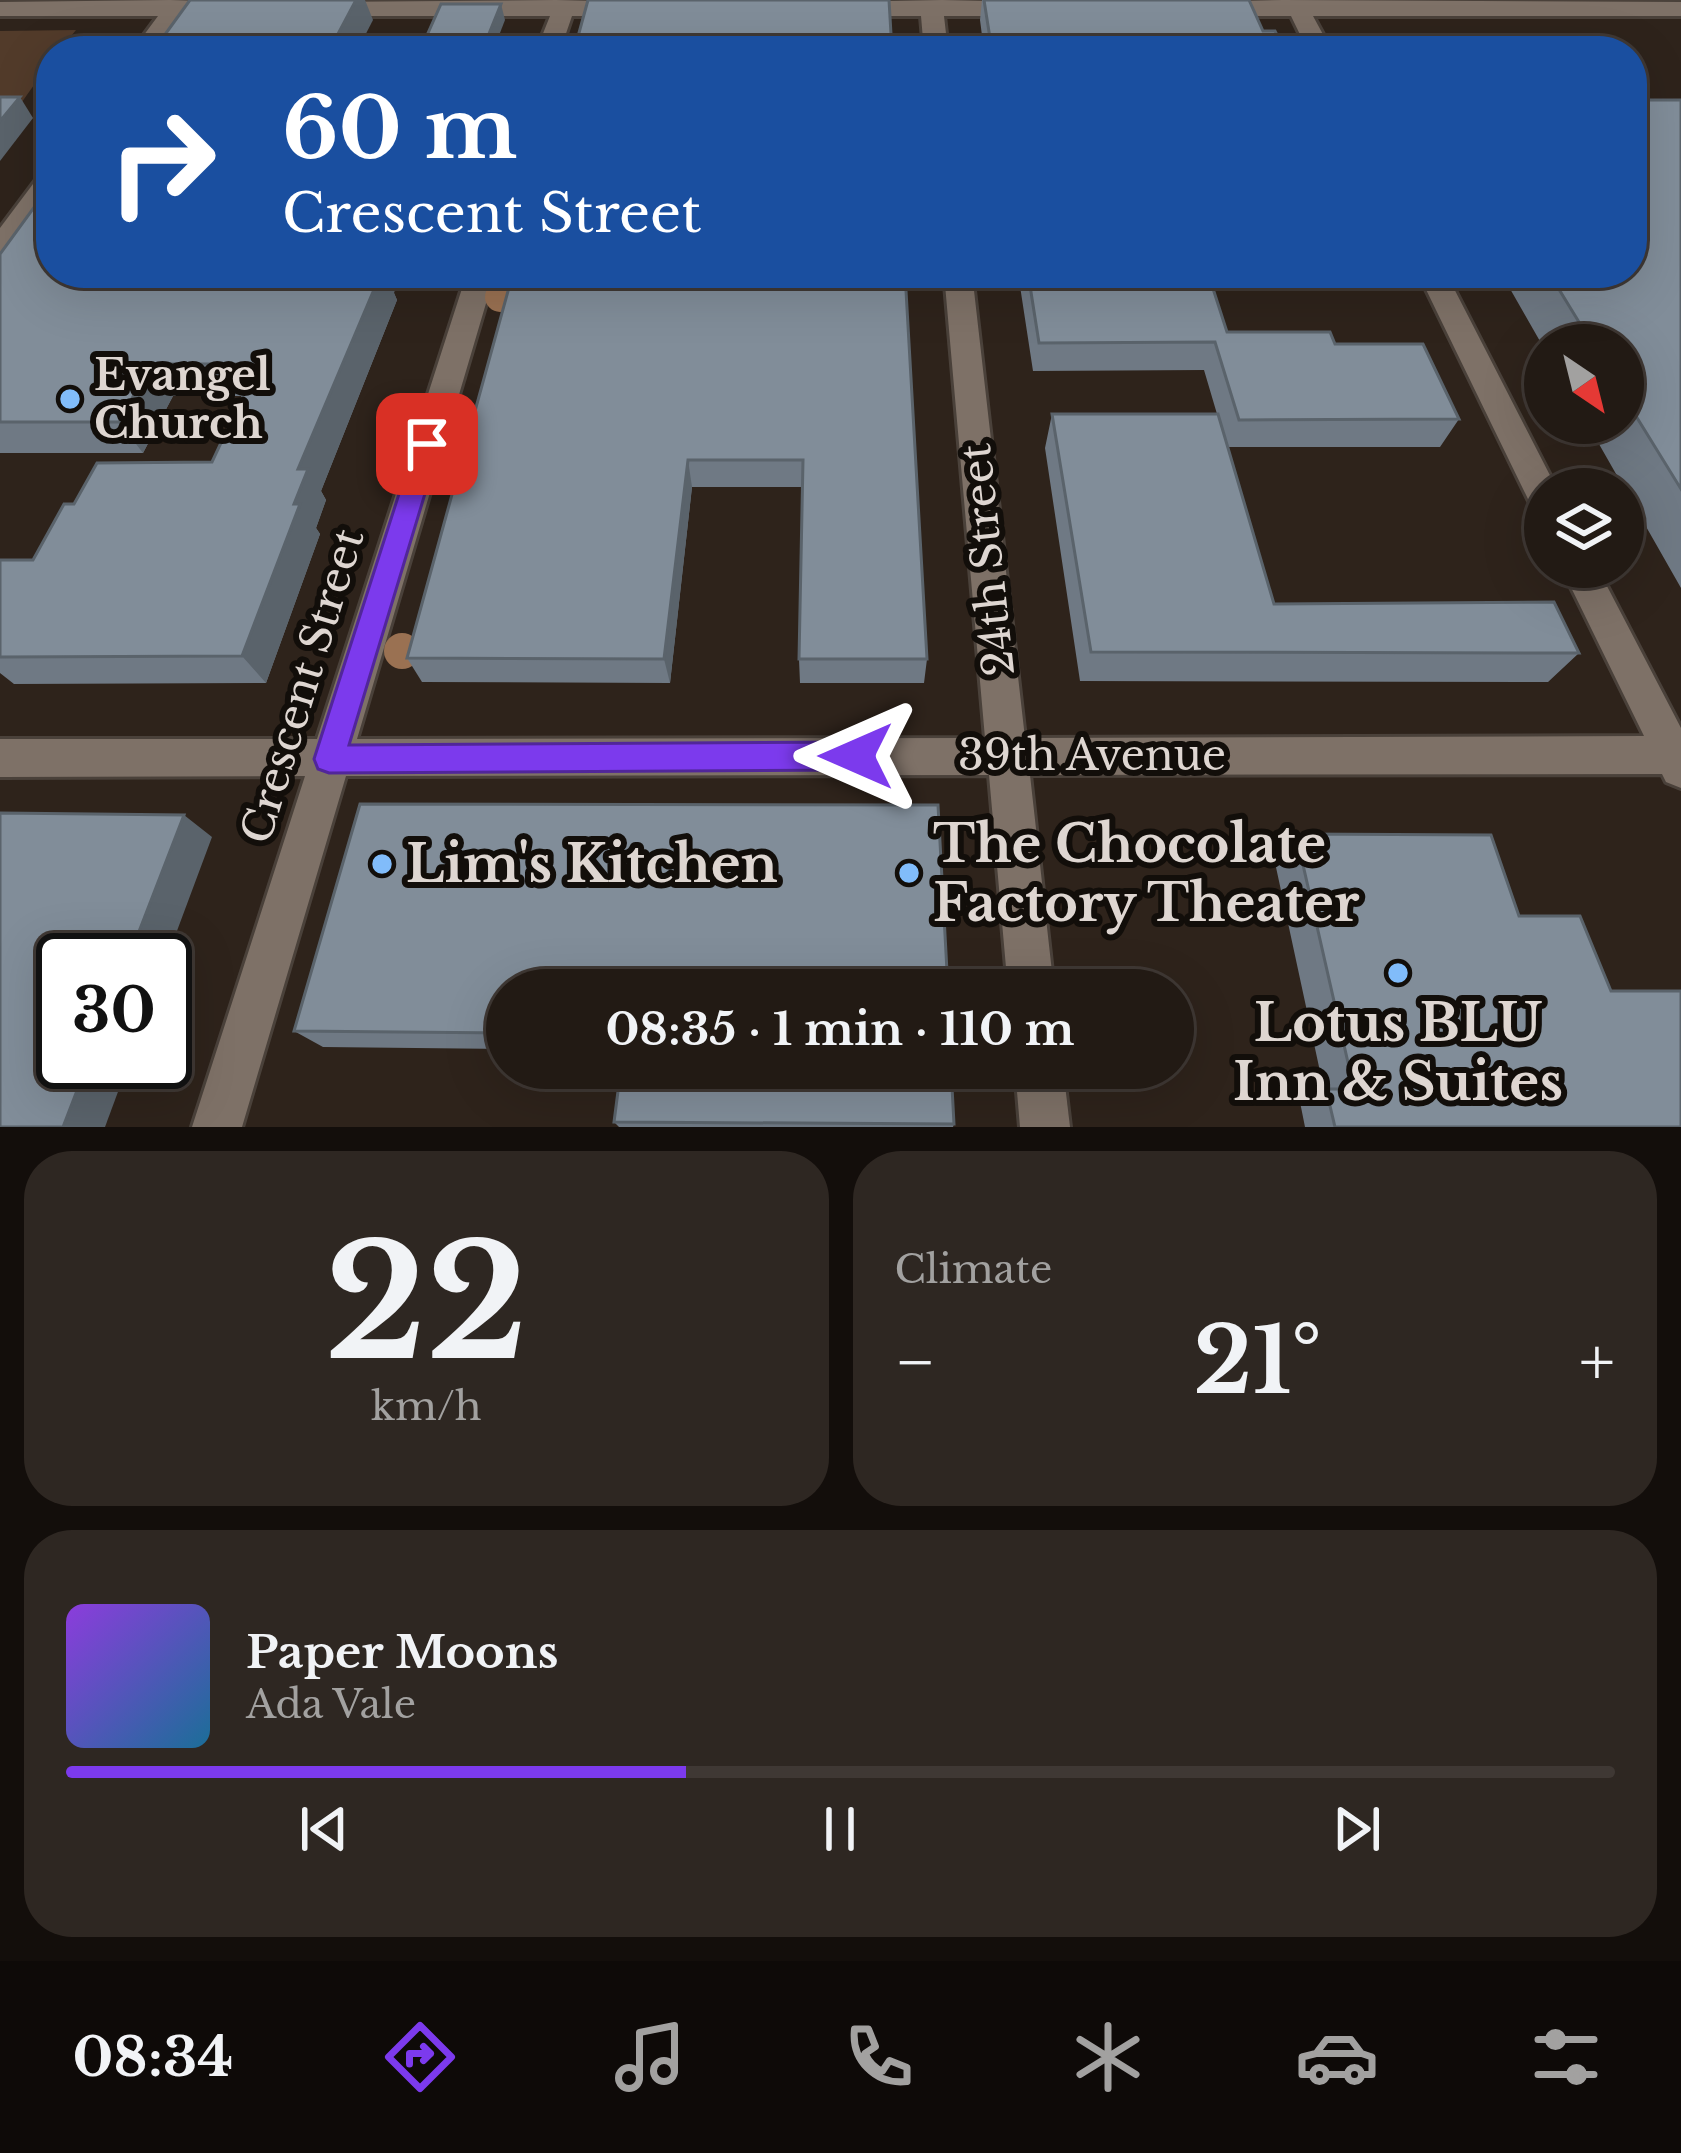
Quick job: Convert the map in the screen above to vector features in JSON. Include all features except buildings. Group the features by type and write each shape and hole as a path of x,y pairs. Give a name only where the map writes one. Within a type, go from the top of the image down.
{"street":[{"path":"0,9 178,4 256,9"},
{"path":"155,36 178,4"},
{"path":"830,9 931,4 1058,9"},
{"path":"931,4 934,36"},
{"path":"1171,9 1297,4 1681,9"},
{"path":"1297,4 1313,36"},
{"path":"301,9 565,5 663,9"},
{"path":"554,36 565,5"},
{"path":"0,248 36,199"},
{"name":"Crescent Street","path":"217,1127 476,288"},
{"name":"24th Street","path":"960,288 1029,969"},
{"path":"1440,288 1530,468"},
{"path":"1590,588 1679,760"},
{"name":"39th Avenue","path":"0,758 1007,754 1679,760"},
{"path":"1041,1089 1045,1127"}],"shaded area":[{"path":"76,30 71,36 36,36 36,82 12,116 0,115 0,31"}],"place":[{"name":"Evangel Church","path":"70,399"},
{"name":"Lim's Kitchen","path":"382,864"},
{"name":"The Chocolate Factory Theater","path":"909,873"},
{"name":"Lotus BLU Inn & Suites","path":"1398,973"}],"route":[{"path":"427,444 329,759 856,756"}]}
